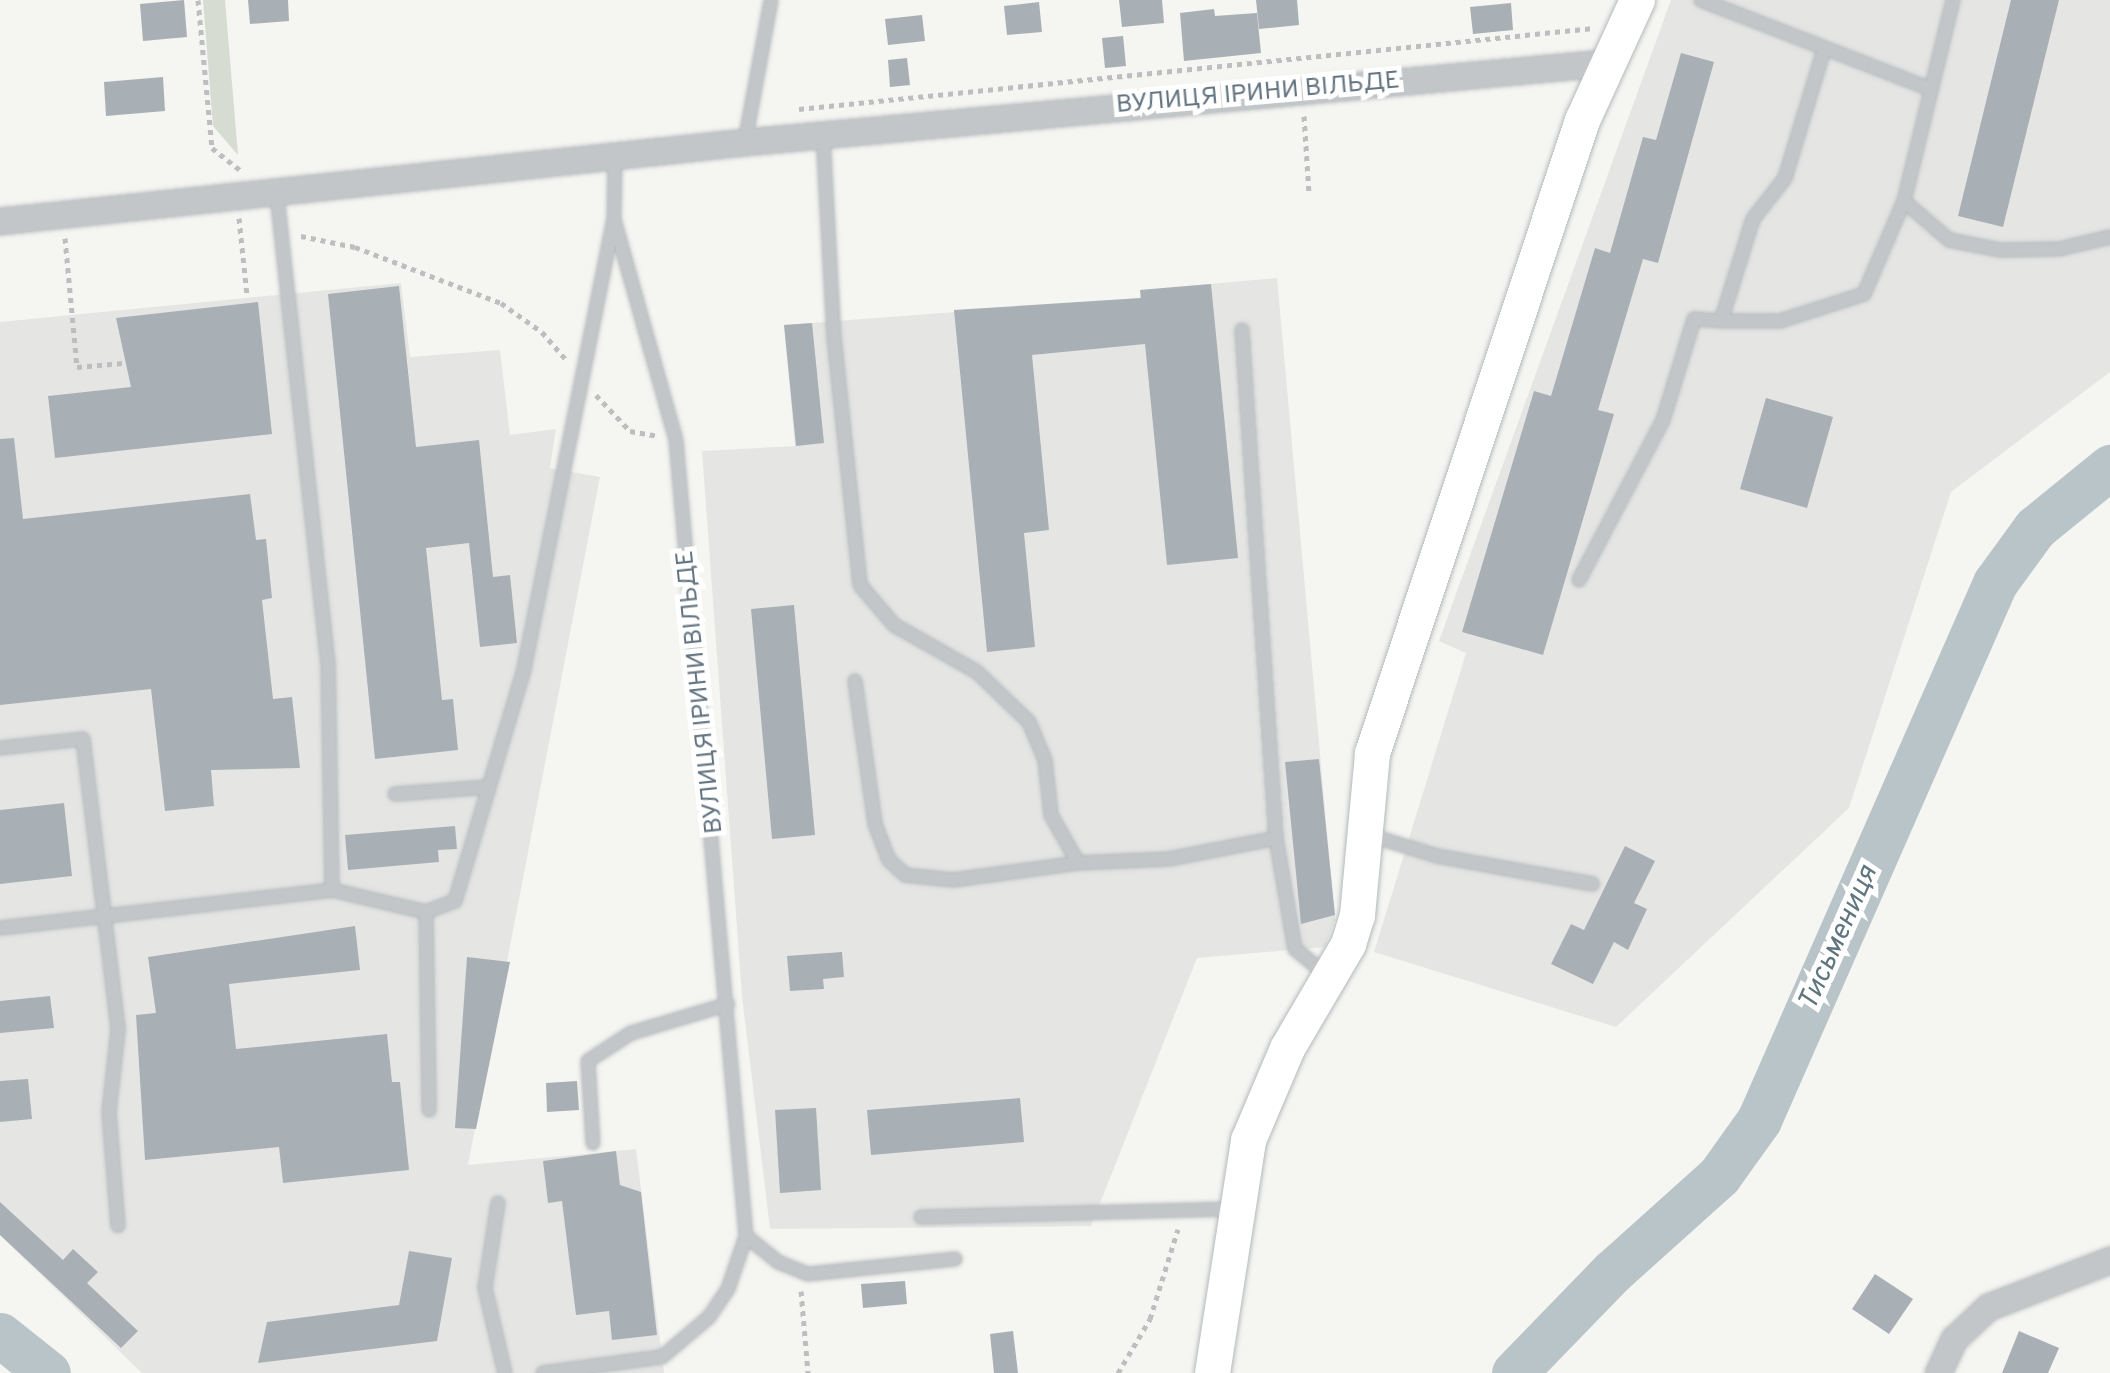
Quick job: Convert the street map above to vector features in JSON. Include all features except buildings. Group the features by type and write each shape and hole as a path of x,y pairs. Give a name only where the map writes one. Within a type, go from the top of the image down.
{"street":[{"path":"1212,1373 1248,1140 1266,1090 1330,978 1357,915 1361,833 1372,753 1602,63 1630,13"},
{"name":"ВУЛИЦЯ ІРИНИ ВІЛЬДЕ","path":"0,220 270,196 744,142 1602,63"},
{"path":"1938,1373 1954,1339 1988,1307 2110,1260"}],"lane":[{"path":"744,142 771,0"},
{"path":"1701,0 1930,89"},
{"path":"1580,580 1663,420 1694,319 1780,321 1864,294 1904,200 1954,0"},
{"path":"1720,321 1753,218 1785,178 1824,50"},
{"path":"824,135 834,337 860,586 894,626 977,672 1030,722 1044,760 1050,816 1078,863"},
{"name":"ВУЛИЦЯ ІРИНИ ВІЛЬДЕ","path":"614,156 614,220 676,440 746,1236"},
{"path":"270,196 282,232 328,661 332,890"},
{"path":"1904,200 1949,240 2001,250 2059,249 2110,237"},
{"path":"0,928 332,890 426,912 456,902 524,668 614,220"},
{"path":"1242,330 1276,838 1295,949 1330,978"},
{"path":"855,681 875,824 889,860 905,875 952,880 1078,863 1169,859 1276,838"},
{"path":"0,748 83,739 118,1030 110,1112 118,1226"},
{"path":"395,794 489,786"},
{"path":"1361,833 1437,856 1592,884"},
{"path":"426,912 429,1110"},
{"path":"593,1143 588,1060 630,1033 728,1004"},
{"path":"498,1203 485,1288 504,1373"},
{"path":"921,1217 1182,1214 1238,1208"},
{"path":"543,1373 626,1368 662,1357 710,1317 728,1288 746,1236 800,1273 955,1259"}],"path":[{"path":"198,0 212,148 270,196"},
{"path":"751,114 1630,13"},
{"path":"1302,90 1309,193"},
{"path":"236,199 247,295"},
{"path":"62,215 77,367 122,363"},
{"path":"282,232 355,247 501,303 542,332 630,431 676,440"},
{"path":"1118,1373 1150,1319 1182,1214"},
{"path":"800,1273 808,1373"}],"shaded area":[{"path":"203,0 225,0 238,155 213,126"},
{"path":"1671,0 2110,0 2110,372 1951,492 1849,808 1616,1027 1374,952 1466,653 1439,641"},
{"path":"1277,278 1335,920 1325,947 1197,958 1091,1226 770,1229 742,996 702,451 795,446 784,325 1140,298 1140,290"},
{"path":"401,283 410,357 500,350 510,435 556,429 550,468 600,477 468,1165 636,1149 664,1373 142,1373 0,1235 0,322"}],"waterway":[{"name":"Тисьмениця","path":"1514,1373 1612,1272 1719,1176 1759,1120 1995,583 2035,528 2110,467"},
{"name":"Тисьмениця","path":"0,1335 48,1373"}]}
